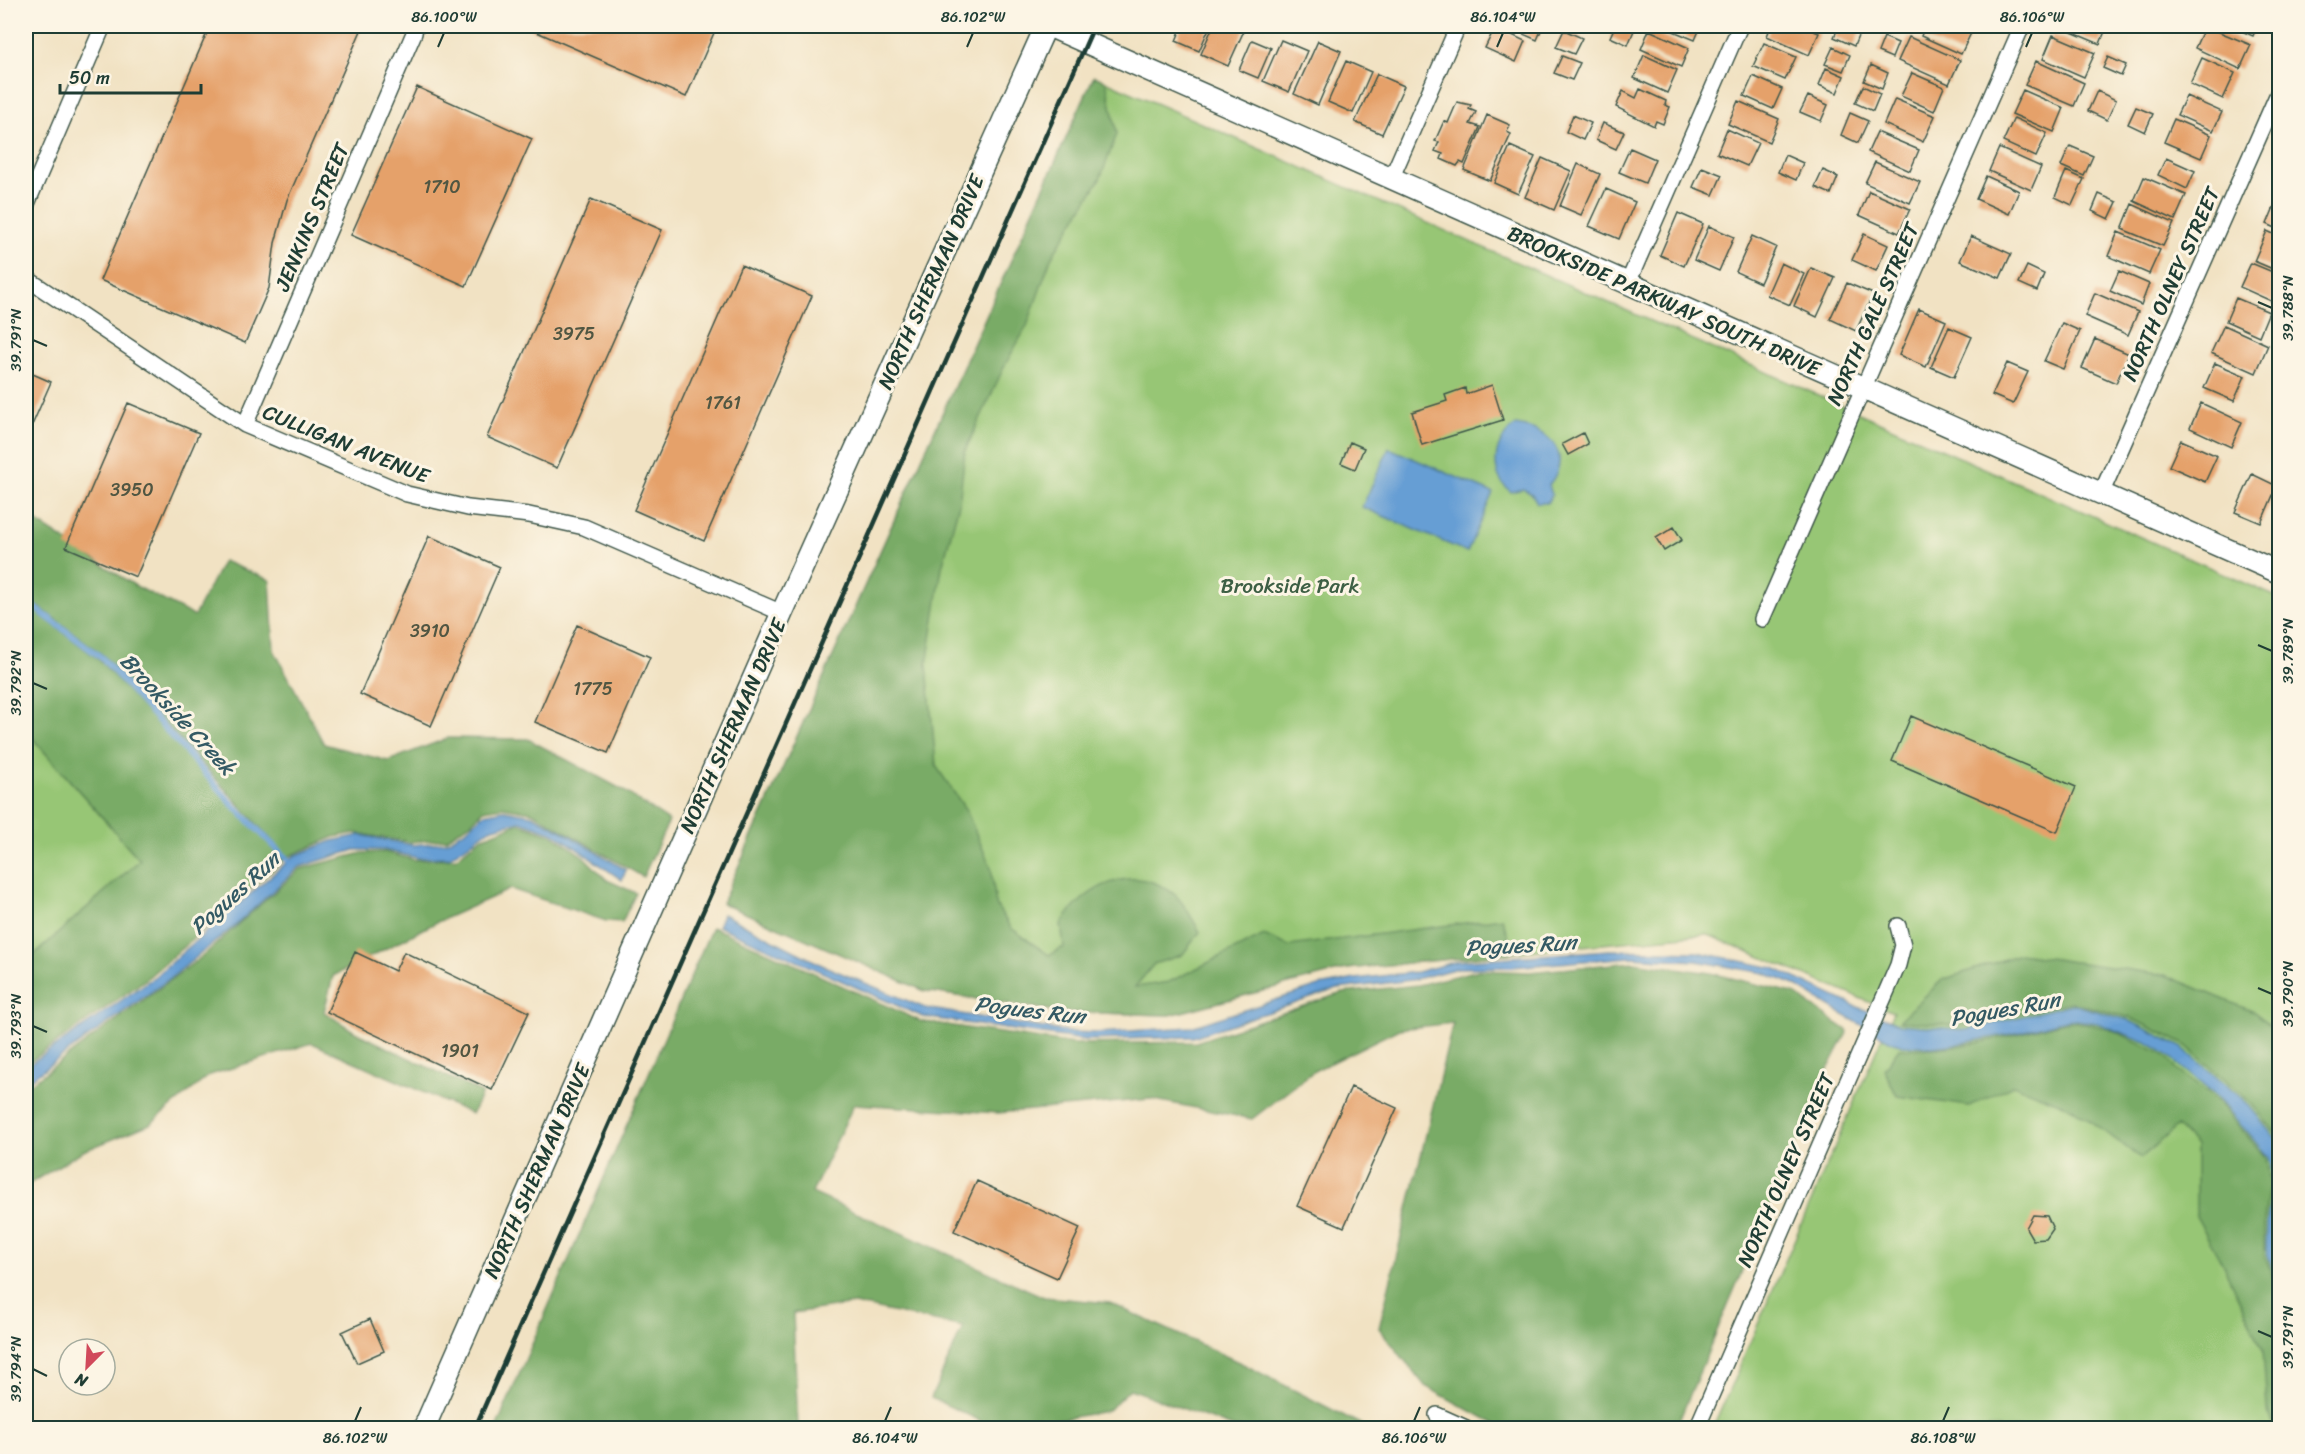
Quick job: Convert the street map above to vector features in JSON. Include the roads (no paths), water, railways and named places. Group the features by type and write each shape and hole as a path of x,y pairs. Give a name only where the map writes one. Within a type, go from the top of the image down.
{"main road":[{"name":"BROOKSIDE PARKWAY SOUTH DRIVE","path":"1048,26 2280,573"},
{"name":"NORTH SHERMAN DRIVE","path":"424,1428 782,613 1048,26"}],"street":[{"path":"26,206 103,26"},
{"name":"JENKINS STREET","path":"245,425 414,33 414,26"},
{"path":"1391,179 1458,26"},
{"path":"1627,285 1740,26"},
{"name":"NORTH GALE STREET","path":"1762,619 2022,26"},
{"name":"NORTH OLNEY STREET","path":"2101,494 2280,89"},
{"name":"CULLIGAN AVENUE","path":"26,278 245,425 407,494 468,508 529,514 584,527 782,613"},
{"name":"NORTH OLNEY STREET","path":"1697,1428 1899,965 1903,945 1898,926"},
{"path":"1437,1414 1466,1428"}],"water":[{"path":"1516,425 1539,432 1548,438 1558,453 1559,463 1549,485 1552,495 1547,503 1537,503 1532,494 1523,489 1511,492 1499,476 1496,467 1498,449 1508,432"},
{"path":"1389,448 1493,493 1467,552 1362,507"},
{"path":"504,810 532,815 562,831 626,870 622,880 554,833 520,821 490,829 450,857 418,858 384,850 355,850 299,867 238,923 172,977 26,1082 26,1067 153,978 294,856 332,841 360,835 412,845 446,842 466,830 484,814"},
{"path":"723,914 822,965 925,1008 1068,1032 1099,1033 1191,1027 1319,986 1355,979 1417,972 1458,961 1609,950 1698,952 1774,968 1900,1024 1966,1030 2072,1004 2128,1020 2180,1046 2246,1102 2279,1142 2279,1288 2266,1250 2267,1219 2274,1182 2269,1158 2218,1098 2165,1053 2148,1043 2097,1023 2069,1019 2021,1032 1957,1044 1931,1047 1903,1045 1893,1042 1840,1013 1795,985 1764,973 1696,961 1631,957 1512,967 1458,968 1412,980 1338,989 1193,1037 1084,1040 923,1017 718,926"}],"waterway":[{"name":"Brookside Creek","path":"26,601 102,658 234,806 292,864"}],"railway":[{"path":"475,1428 1094,26"}],"park label":[{"name":"Brookside Park","path":"1290,586"}],"water label":[{"name":"Pogues Run","path":"235,893"},
{"name":"Pogues Run","path":"1521,945"},
{"name":"Pogues Run","path":"2005,1009"},
{"name":"Pogues Run","path":"1030,1010"}]}
